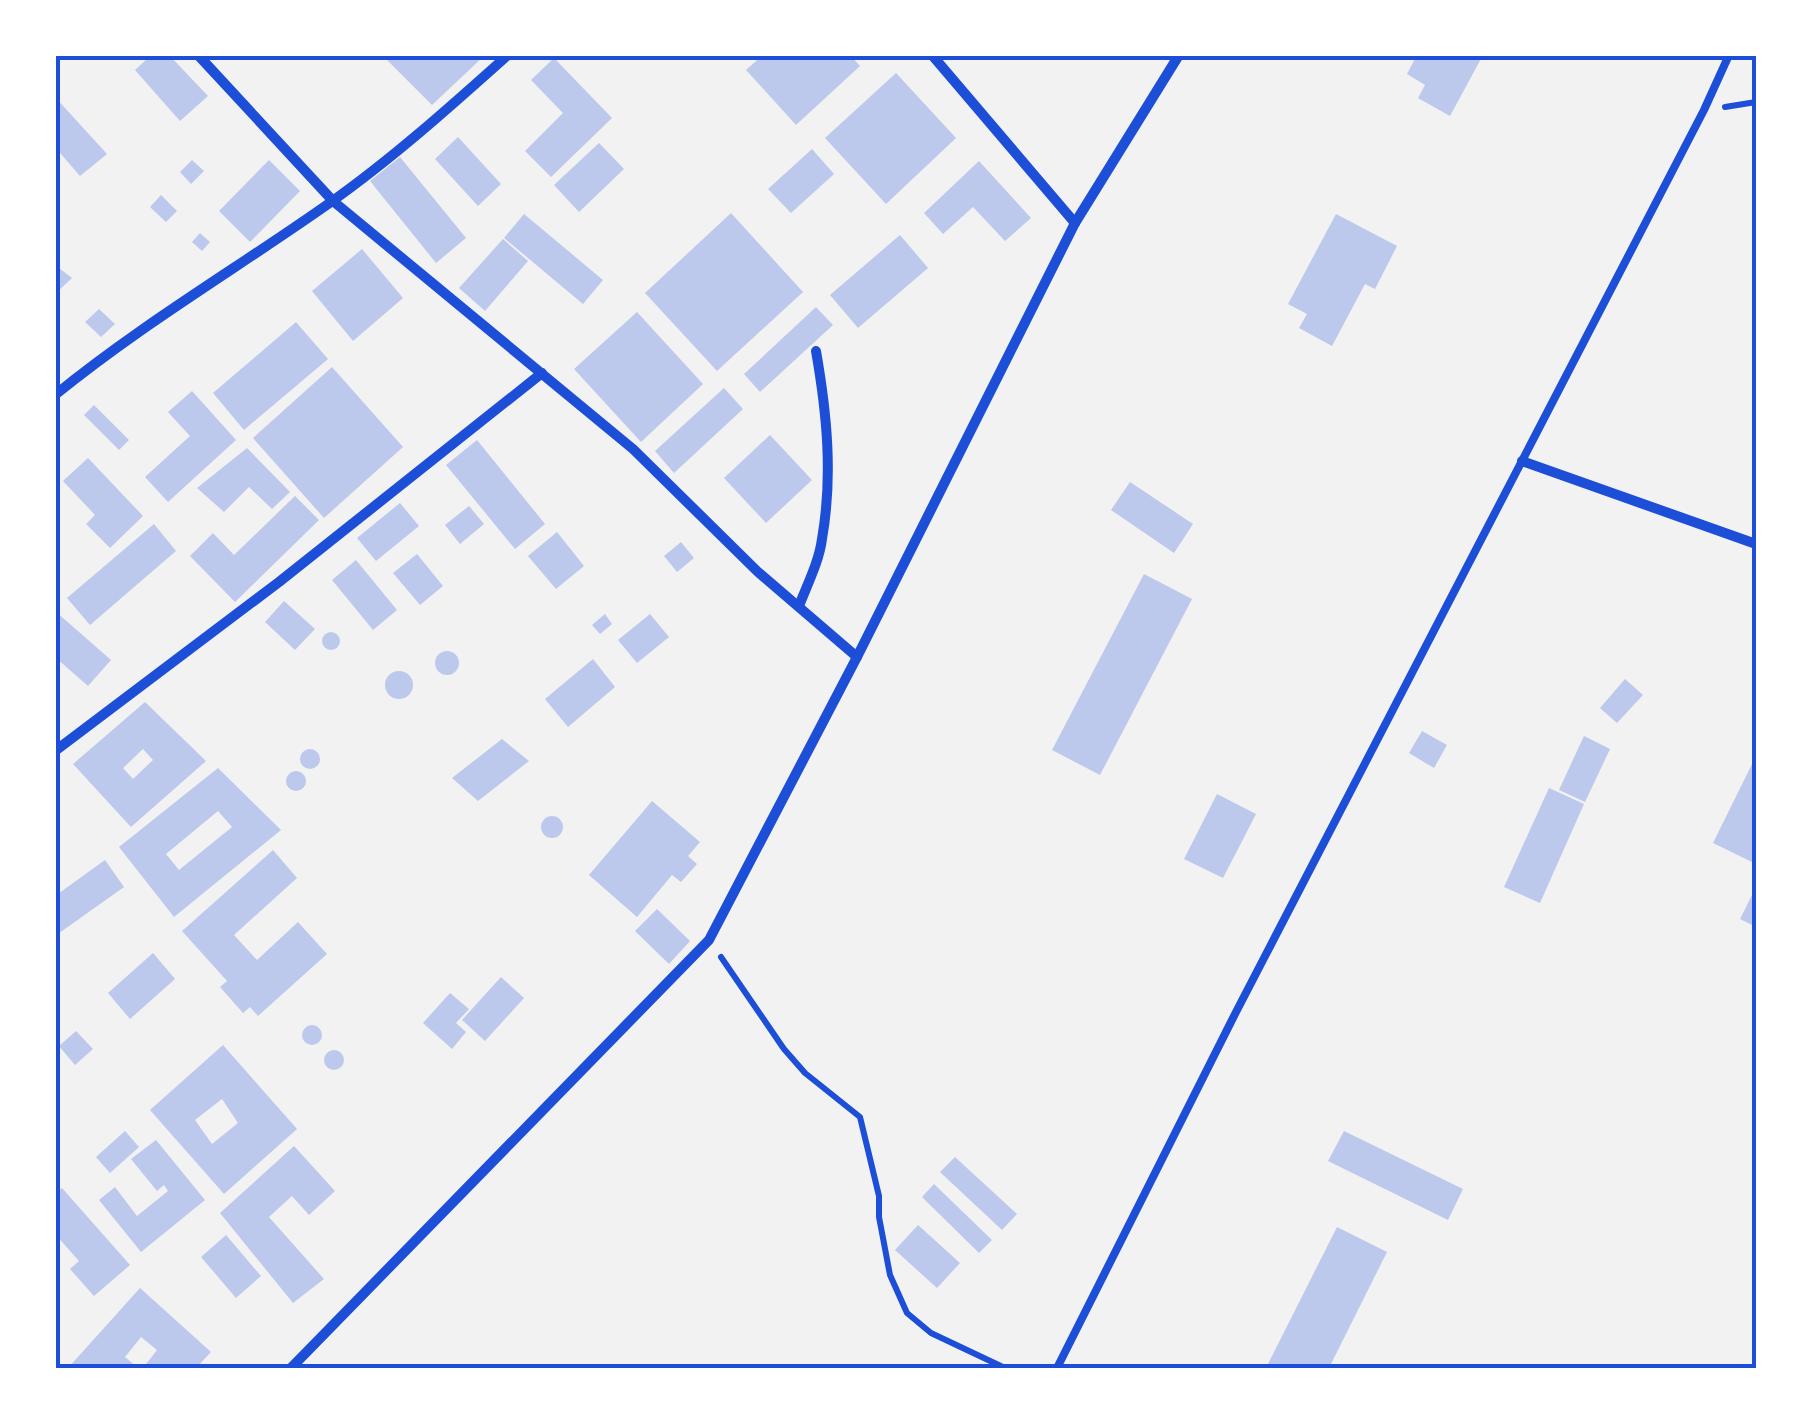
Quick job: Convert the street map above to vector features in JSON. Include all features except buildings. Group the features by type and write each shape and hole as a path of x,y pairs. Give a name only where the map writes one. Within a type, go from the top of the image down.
{"street":[{"path":"198,55 332,201 633,449 758,572 857,656"},
{"path":"55,395 114,347 332,201 433,122 508,55"},
{"path":"932,55 1076,223"},
{"path":"290,1368 710,940 1076,223 1179,55"},
{"path":"799,606 822,542 827,488 828,422 816,351"},
{"path":"55,751 279,582 542,373"},
{"path":"1522,461 1756,544"}],"lane":[{"path":"1057,1368 1729,55"}],"path":[{"path":"710,940 805,1073 860,1117 879,1196 890,1275 907,1312 932,1333 1005,1368"}]}
